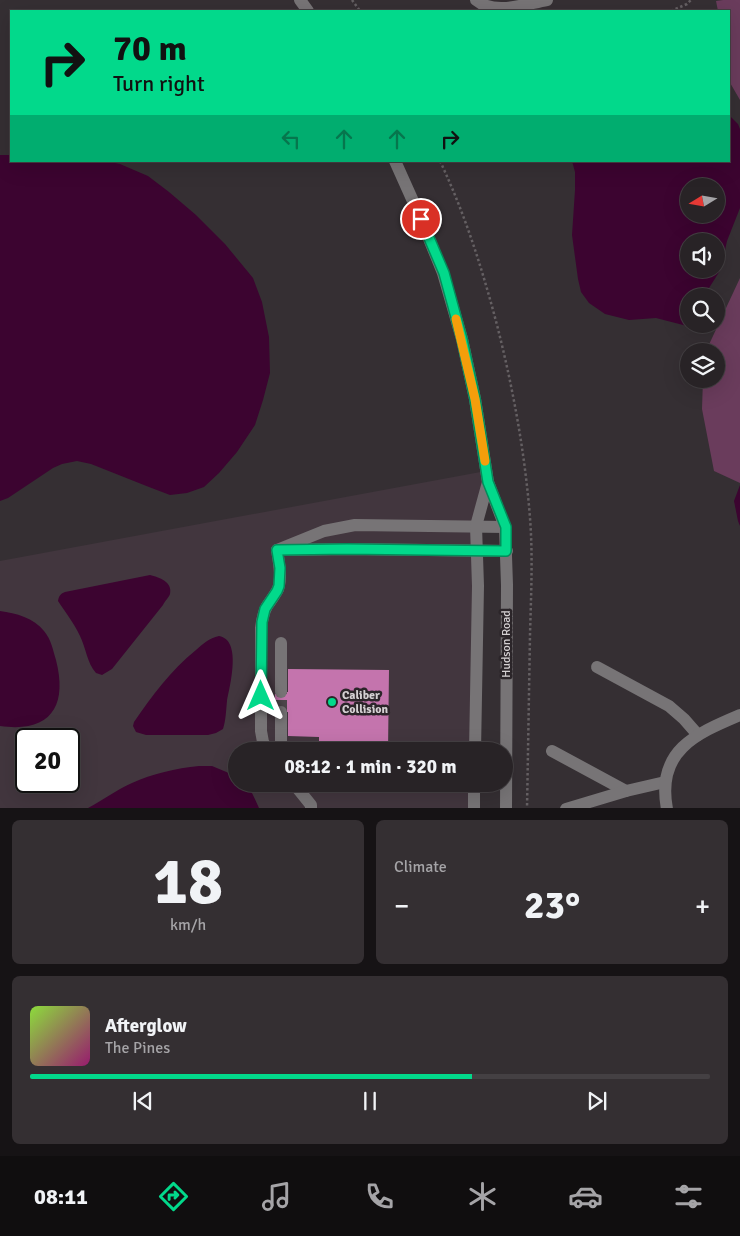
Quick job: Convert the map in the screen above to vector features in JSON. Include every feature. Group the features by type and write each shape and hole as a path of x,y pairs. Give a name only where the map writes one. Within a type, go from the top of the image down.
{"street":[{"path":"476,0 482,5 500,9 547,0"},
{"name":"Hudson Road","path":"395,162 444,273 462,339 475,399 488,482 506,527 506,808"},
{"name":"Hudson Road","path":"475,742 478,586 476,526 488,482"},
{"path":"277,550 324,531 355,525 506,527"},
{"path":"277,550 506,551"},
{"path":"263,742 261,731 261,628 265,609 279,586 280,568 277,550"},
{"path":"281,643 282,692"},
{"path":"597,668 669,706 698,735"},
{"path":"281,712 281,742"},
{"path":"667,808 665,782 677,753 698,735 740,715"},
{"path":"552,751 626,791"},
{"path":"566,808 665,782"},
{"path":"300,792 311,805 311,808"},
{"path":"474,792 474,808"}],"path":[{"path":"673,10 687,4 691,0"},
{"path":"440,162 476,249 490,298 505,355 525,464 530,518 531,574 527,808"}],"shaded area":[{"path":"740,0 740,100 730,83 730,10 718,10 716,1"},
{"path":"730,116 740,129 740,208 725,250 725,233 680,233 680,278 715,278 709,288 680,288 680,324 656,318 629,320 605,314 589,303 581,292 572,235 575,172 572,162 730,162"},
{"path":"0,155 10,155 10,162 110,162 120,164 148,176 196,215 225,244 253,278 262,302 269,337 270,373 255,425 237,452 219,473 204,487 187,493 170,495 91,464 77,461 53,468 8,498 0,501"},
{"path":"740,278 740,483 714,471 702,409 703,388 725,388 725,343 710,343 714,333 725,333 725,310"},
{"path":"486,471 476,526 475,742 228,742 228,792 474,792 474,808 0,808 0,561"},
{"path":"740,485 740,526 734,501"},
{"path":"150,575 167,583 170,590 169,595 112,669 102,675 96,673 78,631 58,601 59,596 65,592"},
{"path":"0,611 24,617 40,626 48,638 56,660 59,677 57,703 43,721 32,725 17,727 0,726"},
{"path":"219,636 226,639 230,646 233,664 223,729 208,735 146,735 136,732 133,726 134,722 170,675 204,643"},
{"path":"212,766 228,773 228,792 251,792 259,808 88,808 120,789 140,780 182,768"}],"building":[{"name":"Caliber Collision","path":"288,669 389,670 388,742 319,742 319,737 288,736 288,712 275,712 275,692 288,692"}],"tunnel":[{"path":"281,692 281,712"}],"slow traffic":[{"path":"456,319 475,399 485,461"}],"place":[{"name":"Caliber Collision","path":"332,702"}],"route":[{"path":"261,696 262,622 265,609 279,586 280,568 277,550 506,551 506,527 488,482 475,399 462,339 444,273 421,219"}]}
